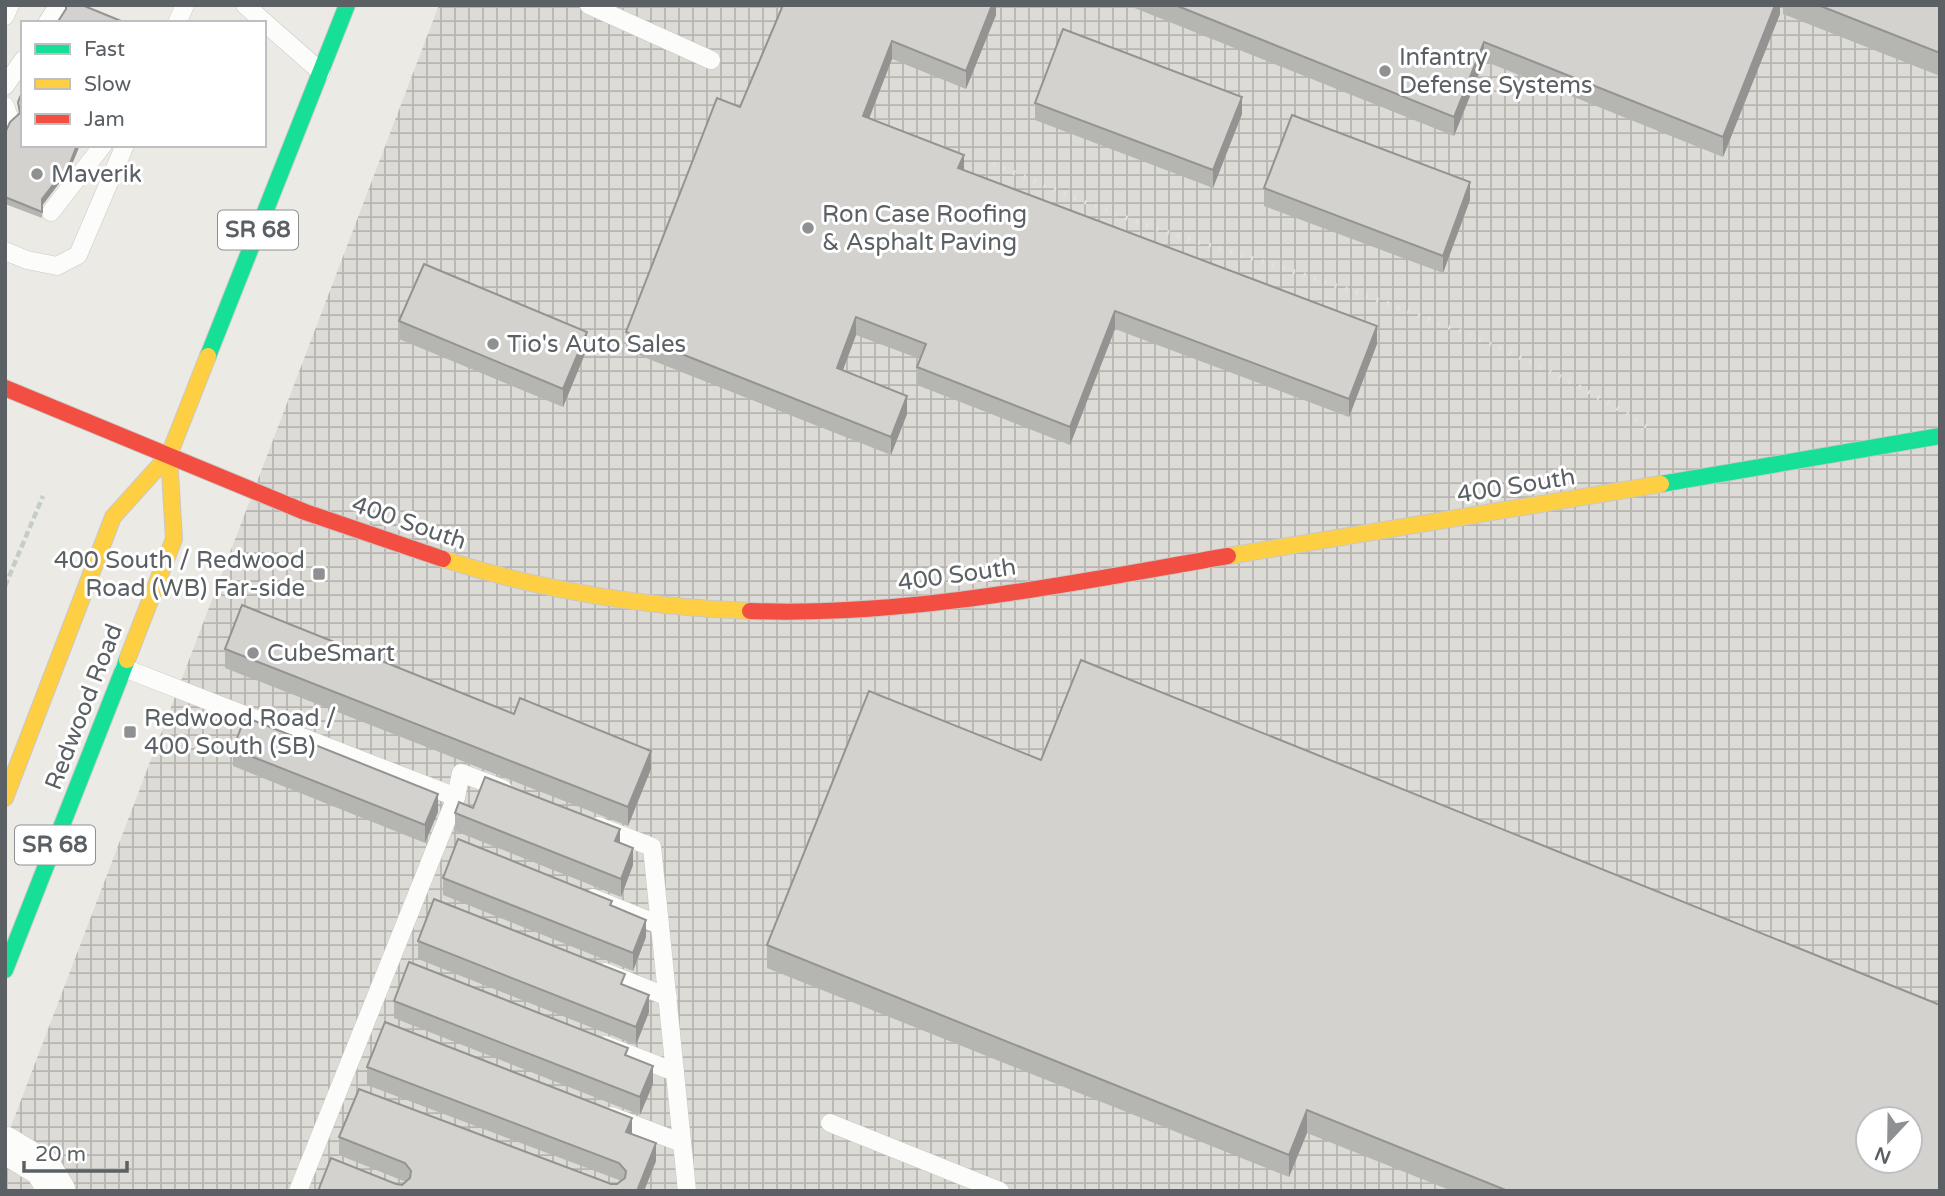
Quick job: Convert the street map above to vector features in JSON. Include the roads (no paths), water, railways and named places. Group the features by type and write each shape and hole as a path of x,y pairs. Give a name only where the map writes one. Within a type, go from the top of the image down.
{"street":[{"name":"Redwood Road","path":"5,797 113,517 169,454 347,5"},
{"name":"400 South","path":"5,388 390,544 503,577 622,601 736,611 818,612 925,604 1572,500 1940,436"},
{"name":"Redwood Road","path":"5,970 174,539 169,454"},
{"path":"5,1145 43,1168 57,1191"}],"lane":[{"path":"5,16 10,5"},
{"path":"178,21 185,5"},
{"path":"246,5 264,21"},
{"path":"589,5 711,60"},
{"path":"266,23 321,72"},
{"path":"5,88 21,65"},
{"path":"5,88 21,80"},
{"path":"61,185 100,147"},
{"path":"51,212 100,147"},
{"path":"5,251 27,260 57,266 78,255 124,147"},
{"path":"124,668 456,797"},
{"path":"298,1191 318,1159 446,839 461,773 525,798"},
{"path":"576,818 652,847 687,1191"},
{"path":"582,894 660,925"},
{"path":"592,967 667,997"},
{"path":"584,1037 675,1072"},
{"path":"594,1109 682,1143"},
{"path":"830,1123 1000,1191"}],"railway":[{"path":"993,164 1136,222 1304,275 1424,317 1541,367 1649,428"}],"place":[{"name":"Infantry Defense Systems","path":"1385,71"},
{"name":"Maverik","path":"37,174"},
{"name":"Ron Case Roofing & Asphalt Paving","path":"808,228"},
{"name":"Tio's Auto Sales","path":"493,344"},
{"name":"400 South / Redwood Road (WB) Far-side","path":"319,574"},
{"name":"CubeSmart","path":"253,653"},
{"name":"Redwood Road / 400 South (SB)","path":"130,732"}]}
